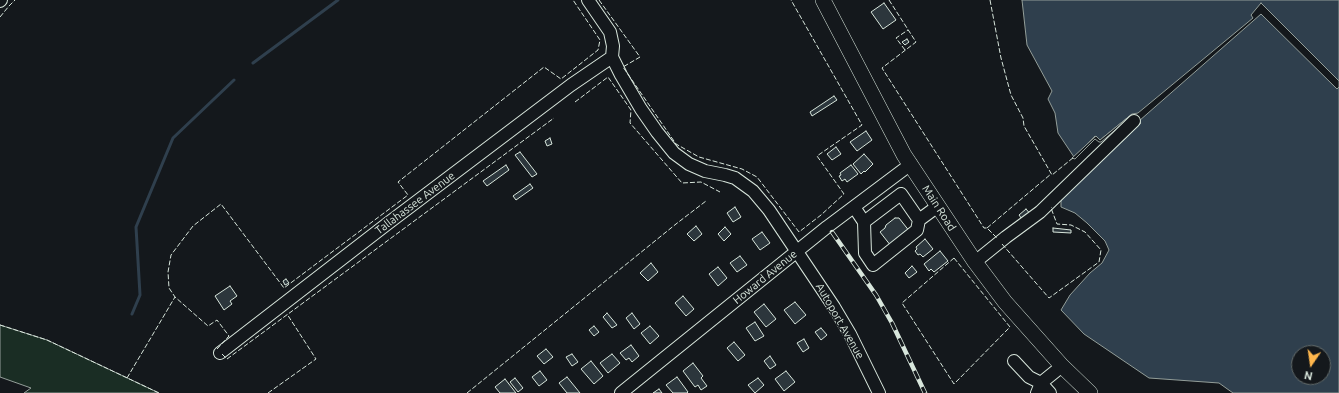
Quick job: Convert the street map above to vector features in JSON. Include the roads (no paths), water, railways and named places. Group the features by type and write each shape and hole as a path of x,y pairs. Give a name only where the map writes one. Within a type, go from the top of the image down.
{"main road":[{"name":"Main Road","path":"823,0 904,155 975,262 1005,302 1062,366 1090,393"}],"street":[{"path":"588,0 610,32 613,46 612,57"},
{"name":"Autoport Avenue","path":"612,57 641,109 672,150 683,160 694,166 705,171 735,178 754,191 769,210 834,307 850,334 879,393"},
{"name":"Tallahassee Avenue","path":"220,353 565,89 612,57"},
{"path":"975,262 1040,212 1134,121"},
{"name":"Howard Avenue","path":"620,393 797,251 911,164"},
{"path":"854,207 864,222 865,253 874,264 918,230 919,220 901,194 864,222"},
{"path":"919,220 938,206"},
{"path":"1014,361 1039,388 1050,393"},
{"path":"1039,388 1062,366"}],"water":[{"path":"1022,0 1339,0 1339,393 1233,393 1219,383 1149,378 1084,334 1061,310 1070,295 1090,273 1102,263 1109,250 1105,241 1087,223 1075,213 1061,207 1061,199 1141,123 1132,114 1100,140 1095,136 1074,157 1058,133 1055,113 1048,99 1052,91 1027,45"}],"waterway":[{"path":"253,63 338,0"},
{"path":"132,314 140,295 136,227 173,138 234,80"}],"railway":[{"path":"832,232 876,295 892,323 925,393"}]}
